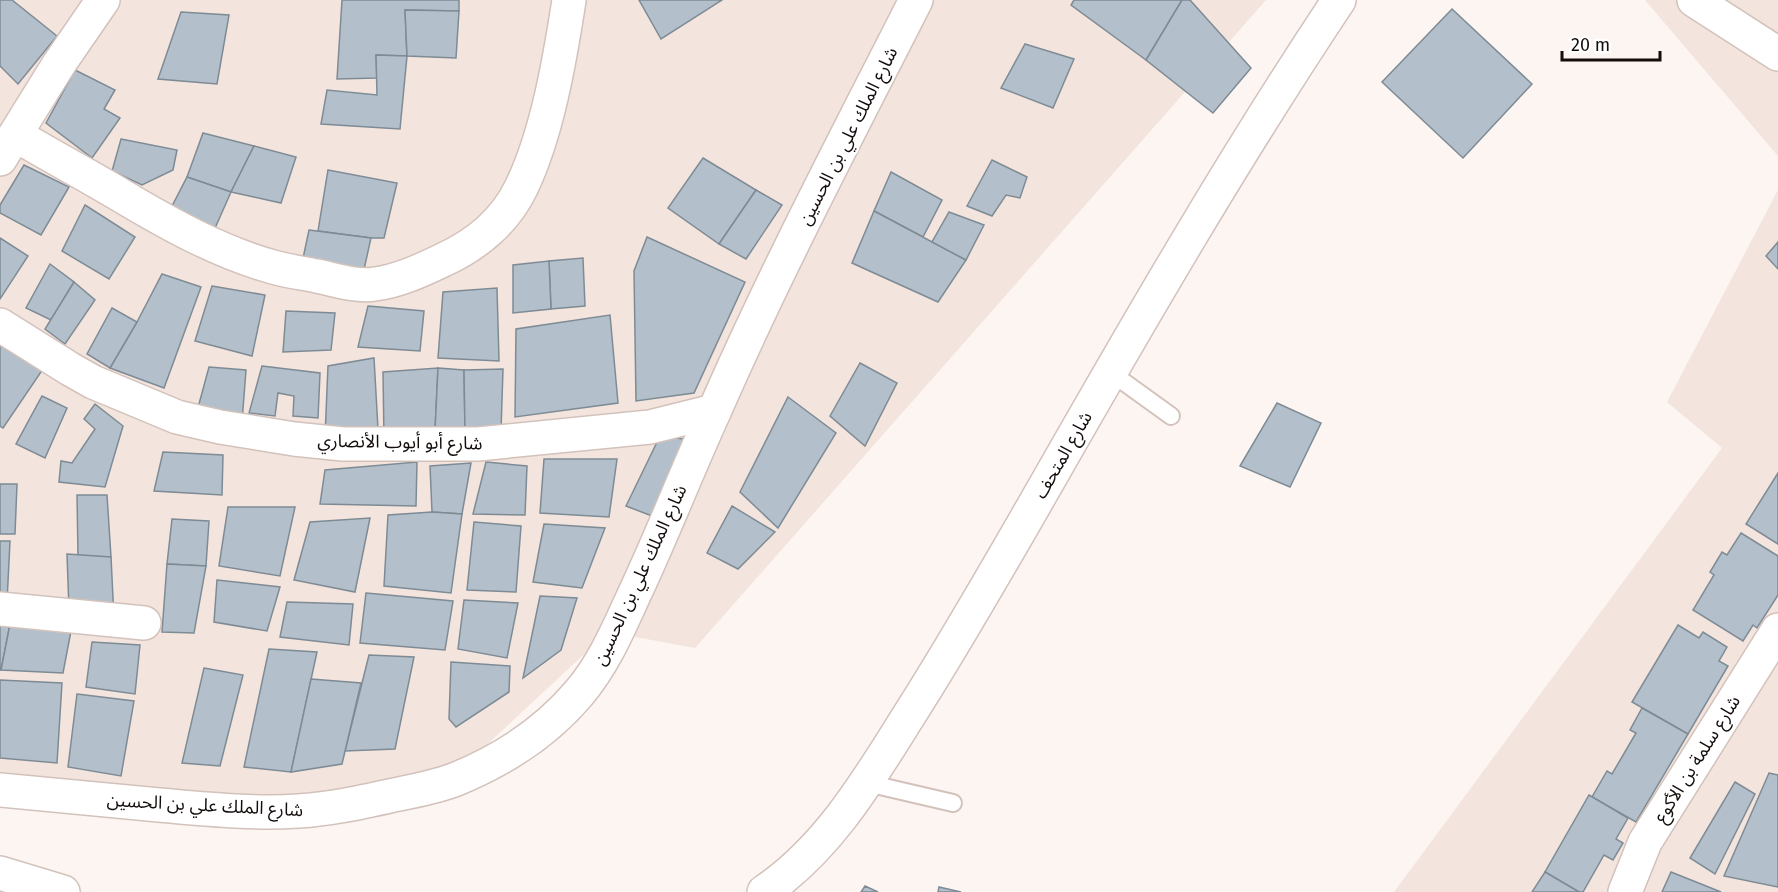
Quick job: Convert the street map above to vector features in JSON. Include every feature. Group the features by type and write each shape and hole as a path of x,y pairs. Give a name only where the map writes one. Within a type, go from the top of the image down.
{"street":[{"path":"103,0 59,64 8,147 197,238 243,257 273,267 359,285 394,280 458,253 486,234 511,206 532,163 549,108 569,0"},
{"name":"شارع الملك علي بن الحسين","path":"0,790 195,808 295,811 349,806 450,781 507,754 556,716 578,694 612,644 714,411 817,197 916,0"},
{"name":"شارع المتحف","path":"764,892 814,851 867,783 973,611 1110,372 1230,170 1339,0"},
{"path":"1694,0 1778,54"},
{"name":"شارع أبو أيوب الأنصاري","path":"0,325 93,382 177,417 220,428 294,439 343,444 478,444 650,427 714,411"},
{"path":"0,609 144,622"},
{"name":"شارع سلمة بن الأكوع","path":"1625,892 1645,842 1778,630"},
{"path":"0,873 63,892"}],"lane":[{"path":"1110,372 1171,417"},
{"path":"867,783 953,803"}],"shaded area":[{"path":"0,0 1266,0 695,648 608,632 464,766 326,821 158,819 0,807"},
{"path":"1645,0 1778,0 1778,156"},
{"path":"1778,190 1778,892 1394,892 1722,448 1667,402"}],"building":[{"path":"0,0 12,0 57,36 18,84 0,66"},
{"path":"342,0 459,0 459,11 405,10 407,56 376,55 377,78 337,79"},
{"path":"639,0 722,0 661,39"},
{"path":"1074,0 1182,0 1146,60 1071,5"},
{"path":"1182,0 1190,0 1251,68 1213,113 1146,60"},
{"path":"1452,9 1532,84 1463,158 1382,82"},
{"path":"405,10 459,11 456,58 407,56"},
{"path":"181,12 229,15 217,84 158,79"},
{"path":"1025,44 1074,59 1053,108 1001,88"},
{"path":"376,55 407,56 400,129 321,124 327,90 377,95"},
{"path":"75,70 115,90 104,109 120,118 92,158 46,123"},
{"path":"203,133 254,146 231,192 187,177"},
{"path":"121,139 177,150 173,170 142,185 112,171"},
{"path":"254,146 296,157 281,203 231,192"},
{"path":"703,158 756,190 719,244 668,208"},
{"path":"992,160 1027,177 1020,198 1006,195 992,216 967,206"},
{"path":"24,165 69,187 41,235 0,213 0,205"},
{"path":"328,170 397,183 384,238 318,231"},
{"path":"891,172 942,200 923,237 874,211"},
{"path":"187,177 231,192 212,235 168,214"},
{"path":"756,190 782,205 746,259 719,244"},
{"path":"85,205 135,237 109,279 62,251"},
{"path":"874,211 966,260 938,302 852,263"},
{"path":"949,212 984,225 966,260 932,242"},
{"path":"309,230 371,238 363,274 302,263"},
{"path":"647,237 745,282 694,393 636,401 634,271"},
{"path":"0,238 28,256 0,299"},
{"path":"1778,242 1778,269 1766,256"},
{"path":"583,258 585,306 551,309 549,261"},
{"path":"549,261 551,309 513,313 513,265"},
{"path":"50,264 74,282 51,320 26,308"},
{"path":"162,274 201,287 164,388 110,368"},
{"path":"74,282 95,300 65,344 45,329"},
{"path":"212,286 265,295 252,356 195,341"},
{"path":"497,288 499,361 438,358 443,292"},
{"path":"368,306 424,311 420,351 358,347"},
{"path":"112,308 137,322 110,368 87,354"},
{"path":"286,311 335,313 331,350 283,352"},
{"path":"610,315 618,403 515,417 516,329"},
{"path":"0,342 43,369 3,428 0,426"},
{"path":"374,358 378,429 325,437 328,366"},
{"path":"860,363 897,383 865,446 830,416"},
{"path":"262,366 320,373 318,418 293,416 294,396 278,393 275,416 249,413"},
{"path":"209,367 246,370 242,422 196,415"},
{"path":"438,368 435,430 384,439 383,372"},
{"path":"438,368 464,370 465,432 435,430"},
{"path":"503,369 501,431 465,432 464,370"},
{"path":"42,396 67,408 45,458 16,444"},
{"path":"788,397 836,433 778,528 740,492"},
{"path":"1277,403 1321,423 1290,487 1240,466"},
{"path":"95,404 123,426 105,487 59,482 61,461 72,463 95,429 84,419"},
{"path":"660,436 684,439 652,516 626,506"},
{"path":"163,452 223,455 222,495 154,491"},
{"path":"544,459 617,459 609,517 540,513"},
{"path":"417,462 416,506 320,504 325,470"},
{"path":"486,462 527,466 525,515 473,514"},
{"path":"471,463 462,514 432,512 430,466"},
{"path":"1778,473 1778,544 1746,524"},
{"path":"0,484 17,484 15,534 0,534"},
{"path":"77,495 107,495 111,557 78,556"},
{"path":"732,506 775,532 738,569 707,553"},
{"path":"228,507 295,507 280,576 219,566"},
{"path":"432,512 462,514 451,593 384,586 388,515"},
{"path":"370,518 355,592 294,580 310,522"},
{"path":"172,519 209,521 206,566 167,564"},
{"path":"474,522 521,526 516,592 467,590"},
{"path":"544,524 605,528 582,588 533,582"},
{"path":"1741,533 1778,556 1778,595 1757,628 1753,625 1743,641 1693,610 1714,575 1710,572 1722,552 1727,555"},
{"path":"0,541 10,541 7,602 0,602"},
{"path":"67,554 111,557 114,619 69,610"},
{"path":"167,564 206,566 194,633 162,632"},
{"path":"217,580 280,587 267,631 214,622"},
{"path":"366,593 453,601 445,650 360,643"},
{"path":"540,596 577,598 561,650 523,678"},
{"path":"464,600 518,603 507,658 458,649"},
{"path":"287,602 353,604 349,645 280,637"},
{"path":"0,618 11,619 1,670 0,670"},
{"path":"11,619 71,631 63,673 1,670"},
{"path":"1678,625 1699,638 1703,632 1727,647 1719,661 1728,666 1688,734 1632,702"},
{"path":"92,642 140,645 135,694 86,687"},
{"path":"269,649 317,652 291,772 244,767"},
{"path":"369,655 414,657 395,749 345,751"},
{"path":"451,662 510,666 509,692 456,727 449,719"},
{"path":"204,668 243,675 220,766 182,763"},
{"path":"311,679 361,683 342,764 291,772"},
{"path":"0,680 62,683 57,763 0,758"},
{"path":"77,694 134,701 121,776 68,767"},
{"path":"1642,708 1688,734 1636,822 1592,797 1607,771 1612,774 1636,733 1630,730"},
{"path":"1769,773 1778,775 1778,887 1724,876"},
{"path":"1735,782 1755,794 1715,874 1690,858"},
{"path":"1589,795 1628,818 1616,839 1623,843 1613,860 1604,855 1583,892 1579,892 1545,872"},
{"path":"1545,872 1579,892 1532,892"},
{"path":"1671,872 1721,892 1662,892"},
{"path":"865,886 878,892 861,892"},
{"path":"939,887 961,892 938,892"}]}
